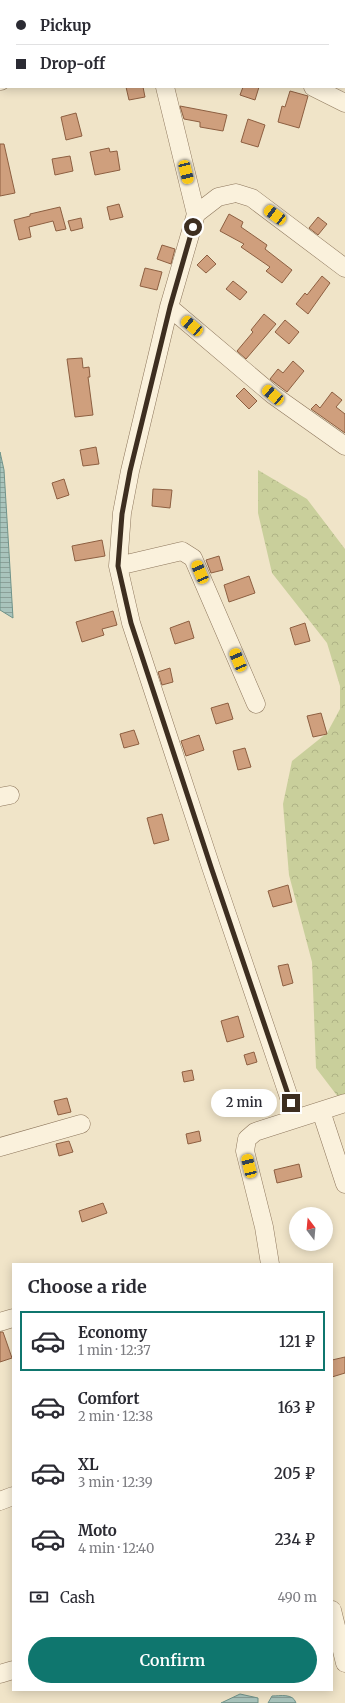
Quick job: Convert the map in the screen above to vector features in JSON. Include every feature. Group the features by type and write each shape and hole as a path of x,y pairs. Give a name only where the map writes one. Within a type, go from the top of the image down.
{"street":[{"path":"165,88 196,214 170,307 130,471 122,514 118,566 131,623 211,867 296,1118"},
{"path":"315,88 345,103"},
{"path":"196,214 218,197 236,193 252,198 345,268"},
{"path":"170,307 273,395 345,446"},
{"path":"118,566 182,551 193,558 256,704"},
{"path":"270,1263 264,1227 245,1151 247,1139 255,1132 345,1103"},
{"path":"321,1111 345,1184"},
{"path":"0,1147 81,1124"},
{"path":"0,1322 12,1318"},
{"path":"0,1501 12,1496"},
{"path":"333,1614 345,1663"},
{"path":"0,1674 12,1670"}],"green space":[{"path":"258,470 307,499 345,549 345,1106 316,1068 312,962 289,875 283,804 292,761 327,733 340,709 340,686 327,643 272,573 258,513"}],"water":[{"path":"0,452 4,470 13,618 0,610"},
{"path":"240,1694 258,1698 258,1703 221,1703"},
{"path":"272,1696 289,1696 296,1703 268,1703"}],"building":[{"path":"126,88 143,88 145,97 129,100"},
{"path":"243,88 259,88 255,100 240,95"},
{"path":"290,91 308,96 299,128 278,122 282,106 285,107"},
{"path":"180,106 227,115 223,131 200,127 200,122 184,119"},
{"path":"76,113 82,136 66,140 61,117"},
{"path":"248,119 265,125 258,147 241,142"},
{"path":"0,144 4,144 15,193 0,196"},
{"path":"109,148 110,152 117,151 120,170 95,175 90,152"},
{"path":"70,156 73,171 55,175 52,159"},
{"path":"119,204 123,217 110,220 107,207"},
{"path":"60,207 66,229 56,231 53,221 29,227 31,237 19,240 14,220 30,216 30,214"},
{"path":"229,214 243,222 241,227 267,245 265,249 292,270 282,283 266,271 270,267 241,247 244,244 220,231"},
{"path":"318,217 327,224 318,235 309,228"},
{"path":"81,218 83,228 71,231 68,221"},
{"path":"162,245 175,249 171,264 157,259"},
{"path":"207,255 216,264 206,273 197,265"},
{"path":"145,268 162,272 157,290 140,286"},
{"path":"322,276 330,283 308,314 296,304 305,293 307,295"},
{"path":"233,281 247,292 240,300 226,289"},
{"path":"264,314 276,324 246,359 237,351 253,332 251,330"},
{"path":"285,320 299,332 289,344 275,332"},
{"path":"82,358 83,368 89,367 90,377 88,377 93,415 75,417 67,359"},
{"path":"293,361 304,371 287,392 270,379 278,369 283,373"},
{"path":"244,388 257,401 249,409 236,396"},
{"path":"332,392 342,400 336,407 345,414 345,433 311,409 316,404 320,408"},
{"path":"96,447 99,464 83,466 80,450"},
{"path":"64,479 69,495 57,499 52,483"},
{"path":"153,489 172,490 170,508 152,506"},
{"path":"102,540 105,556 75,561 72,546"},
{"path":"219,556 223,570 211,573 206,560"},
{"path":"249,576 255,593 229,602 224,585"},
{"path":"113,611 117,625 102,629 104,635 82,642 76,622"},
{"path":"189,621 194,638 175,644 170,628"},
{"path":"305,623 310,641 295,645 290,628"},
{"path":"170,668 173,682 162,685 158,672"},
{"path":"228,703 233,719 216,724 211,708"},
{"path":"321,713 327,734 313,737 307,716"},
{"path":"134,730 139,744 124,748 120,734"},
{"path":"199,735 204,750 186,756 181,741"},
{"path":"245,748 251,767 238,770 233,751"},
{"path":"162,814 169,840 154,844 147,818"},
{"path":"288,885 292,902 273,907 268,891"},
{"path":"288,964 293,983 283,986 278,966"},
{"path":"238,1016 244,1037 227,1042 221,1021"},
{"path":"254,1052 257,1062 247,1065 244,1055"},
{"path":"192,1070 194,1080 184,1082 182,1072"},
{"path":"67,1098 71,1112 58,1115 54,1101"},
{"path":"199,1131 201,1141 188,1144 186,1134"},
{"path":"69,1141 73,1152 59,1156 56,1144"},
{"path":"299,1164 302,1177 277,1183 274,1170"},
{"path":"103,1203 107,1213 82,1222 79,1211"},
{"path":"0,1332 3,1332 12,1358 0,1362"},
{"path":"345,1357 345,1373 333,1377 333,1360"}],"route":[{"path":"193,227 170,307 130,471 122,514 118,566 131,623 211,867 291,1103"}]}
